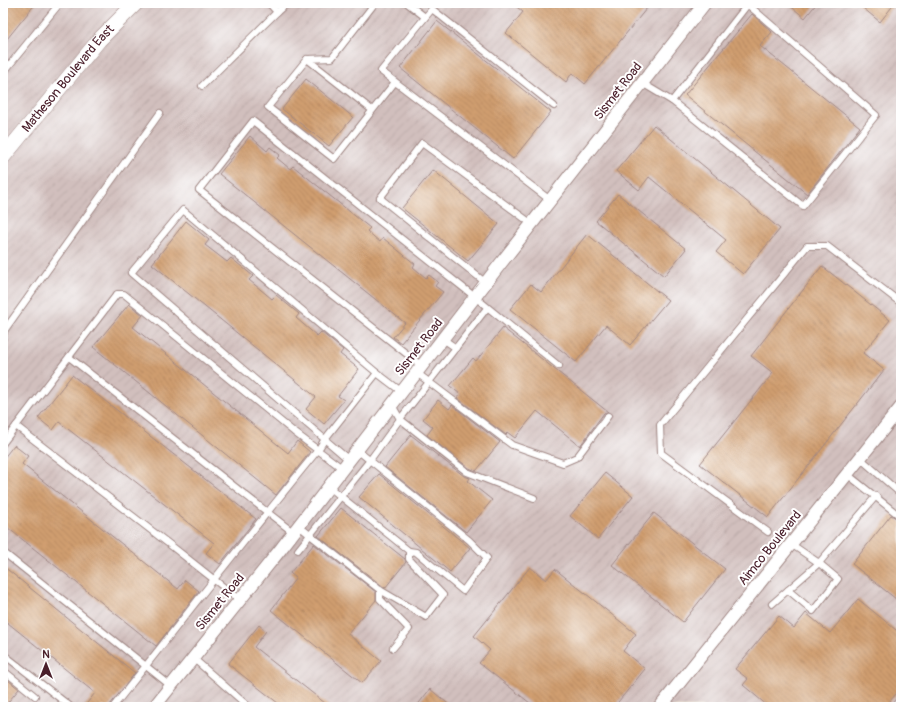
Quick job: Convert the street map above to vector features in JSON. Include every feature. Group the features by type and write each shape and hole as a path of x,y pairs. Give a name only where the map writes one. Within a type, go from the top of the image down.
{"street":[{"name":"Matheson Boulevard East","path":"3,157 99,40 136,3"},
{"name":"Sismet Road","path":"154,707 329,487 550,200 705,3"},
{"name":"Aimco Boulevard","path":"667,705 901,407"}],"lane":[{"path":"3,73 60,3"},
{"path":"270,3 276,12"},
{"path":"202,86 276,12 287,3"},
{"path":"375,3 332,58 307,59 268,107 334,159 395,82"},
{"path":"407,3 425,17"},
{"path":"642,83 672,101 803,206 876,115 747,4 672,101"},
{"path":"550,200 381,71 432,8 554,106"},
{"path":"307,59 372,110"},
{"path":"3,337 4,331 160,113"},
{"path":"559,366 475,297 253,121 199,190 419,369 429,382 512,445 563,463 577,457 608,416"},
{"path":"486,283 380,198 422,143 532,224"},
{"path":"346,465 325,439 131,273 184,210 377,373 402,392"},
{"path":"768,532 661,453 660,425 807,246 827,246 901,303"},
{"path":"3,443 117,294 124,294 318,450 346,465"},
{"path":"298,550 370,460 487,308"},
{"path":"443,338 456,348"},
{"path":"69,357 267,512 296,529 310,535 380,590 426,617 443,595 409,559 409,551"},
{"path":"113,707 215,580 267,512 318,450 377,373"},
{"path":"392,405 400,420 467,472 534,498"},
{"path":"16,426 240,600"},
{"path":"329,487 409,551 416,552 463,591 487,558 469,540 357,450"},
{"path":"860,458 901,494"},
{"path":"847,474 901,517"},
{"path":"772,604 819,563 876,496"},
{"path":"788,590 813,611 838,579 819,563 792,544"},
{"path":"3,552 171,686"},
{"path":"380,590 380,599 409,629 393,648"},
{"path":"3,654 71,707"},
{"path":"193,658 249,707"},
{"path":"3,670 35,696"},
{"path":"894,707 901,699"}],"shaded area":[{"path":"3,3 901,3 901,707 3,707"}],"building":[{"path":"3,3 36,3 3,44"},
{"path":"512,3 651,3 585,84 572,73 566,82 506,33 523,12"},
{"path":"787,3 817,3 805,18"},
{"path":"857,3 895,3 880,22"},
{"path":"752,14 772,32 760,46 860,127 807,194 685,95"},
{"path":"437,21 551,112 513,159 400,68"},
{"path":"306,79 353,117 329,146 282,109"},
{"path":"654,125 780,229 743,274 716,252 726,240 649,177 639,190 616,171"},
{"path":"250,136 267,151 270,147 280,155 277,158 290,169 293,166 370,228 367,231 380,242 383,238 415,264 413,267 426,278 429,275 438,282 435,286 443,292 401,343 393,337 405,323 219,174"},
{"path":"433,170 499,224 468,261 402,208"},
{"path":"618,194 686,249 664,276 596,221"},
{"path":"186,221 209,240 205,245 227,262 231,258 253,276 249,280 272,299 276,295 299,314 296,318 317,336 321,332 343,350 340,354 359,369 338,396 344,400 324,424 306,409 316,397 152,264"},
{"path":"587,234 668,300 630,345 606,325 576,362 510,309 531,284 541,292"},
{"path":"822,266 890,320 863,353 884,370 768,517 700,464 773,373 751,356"},
{"path":"129,304 143,315 133,327 288,453 297,441 310,452 276,495 93,347"},
{"path":"503,328 608,412 604,413 580,446 537,411 515,438 507,432 506,435 457,398 460,394 450,386 473,358 476,361"},
{"path":"72,375 256,519 220,564 206,553 214,543 59,422 53,430 38,418"},
{"path":"438,400 449,409 452,405 500,442 476,471 469,468 427,435 433,427 423,419"},
{"path":"411,435 464,476 470,478 468,481 492,500 466,532 385,467"},
{"path":"14,445 28,456 22,464 178,589 185,580 199,591 156,646 3,524 3,459"},
{"path":"605,473 633,496 598,539 570,516"},
{"path":"379,474 470,548 450,572 359,497"},
{"path":"341,508 405,559 406,562 385,588 318,536"},
{"path":"654,513 725,569 683,622 612,565"},
{"path":"891,515 901,521 901,603 852,564"},
{"path":"314,544 376,592 376,600 348,634 381,661 362,683 271,610 296,578 290,573"},
{"path":"3,566 135,673 109,707 84,707 95,693 3,619"},
{"path":"530,567 546,580 555,569 636,634 623,651 645,669 614,707 535,707 479,663 490,650 474,636"},
{"path":"858,599 901,634 901,688 885,707 769,707 743,685 748,679 735,669 779,616 794,628 806,613 830,633"},
{"path":"259,625 266,631 254,647 330,707 283,707 228,664"},
{"path":"3,676 19,689 4,707 3,707"},
{"path":"430,689 452,707 416,707"}]}
